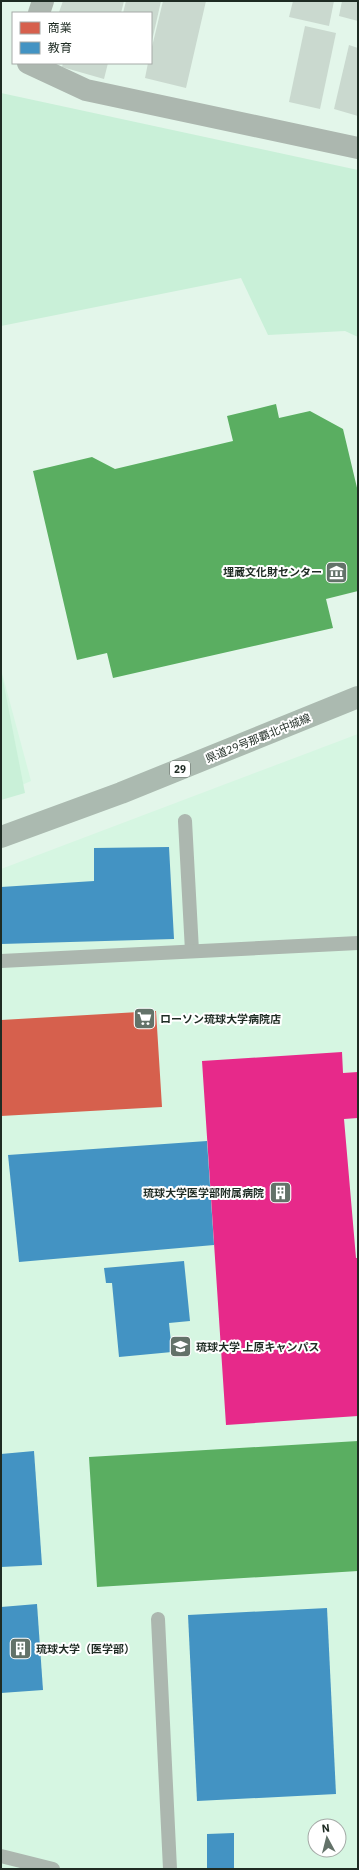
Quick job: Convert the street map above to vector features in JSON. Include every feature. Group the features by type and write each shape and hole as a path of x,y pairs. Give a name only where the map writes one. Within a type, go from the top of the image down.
{"main road":[{"name":"県道29号那覇北中城線","path":"1,837 121,793 358,697"}],"street":[{"path":"39,12 43,1"},
{"path":"30,64 86,90 358,148"}],"lane":[{"path":"185,821 192,951"},
{"path":"1,961 358,943"},
{"path":"158,1619 170,1869"},
{"path":"1,1856 53,1869"}],"shaded area":[{"path":"1,93 358,170 358,337 345,331 268,335 241,278 1,326"},
{"path":"1,669 31,781 1,794"},
{"path":"1,670 25,793 1,800"},
{"name":"琉球大学 上原キャンパス","path":"358,734 358,1869 1,1869 1,869"}],"building: 商業":[{"path":"156,1011 162,1107 1,1116 1,1020"}],"building: 教育":[{"path":"169,847 174,939 1,944 1,887 94,881 94,848"},
{"path":"207,1141 214,1245 19,1262 8,1155"},
{"path":"184,1261 190,1321 169,1323 172,1352 119,1357 112,1283 106,1283 104,1268"},
{"path":"34,1451 42,1565 1,1567 1,1454"},
{"name":"琉球大学（医学部）","path":"37,1604 43,1690 1,1693 1,1607"},
{"path":"327,1608 336,1794 197,1801 188,1615"},
{"path":"234,1833 234,1869 207,1869 207,1834"}],"building: 医療":[{"name":"琉球大学医学部附属病院","path":"342,1052 343,1073 358,1072 358,1118 344,1119 356,1258 358,1258 358,1416 226,1425 202,1061"}],"building: 公共":[{"path":"276,404 279,418 310,411 343,429 358,492 358,591 326,599 333,628 113,678 107,653 77,660 33,471 92,457 115,469 233,441 227,416"},
{"path":"358,1441 358,1571 97,1587 89,1457"}],"building: その他":[{"path":"63,1 124,1 121,12 59,12"},
{"path":"126,1 161,1 152,41 152,12 123,12"},
{"path":"163,1 206,1 186,88 145,78 148,64 152,64 152,47"},
{"path":"293,1 334,1 329,26 289,17"},
{"path":"342,1 358,1 358,21 339,16"},
{"path":"305,26 336,33 320,109 289,102"},
{"path":"349,45 358,48 358,116 334,109"},
{"path":"63,64 108,64 104,79 62,67"}],"place":[{"name":"埋蔵文化財センター","path":"337,572"},
{"name":"ローソン琉球大学病院店","path":"144,1019"},
{"name":"琉球大学医学部附属病院","path":"280,1193"},
{"name":"琉球大学 上原キャンパス","path":"180,1347"},
{"name":"琉球大学（医学部）","path":"20,1649"}]}
